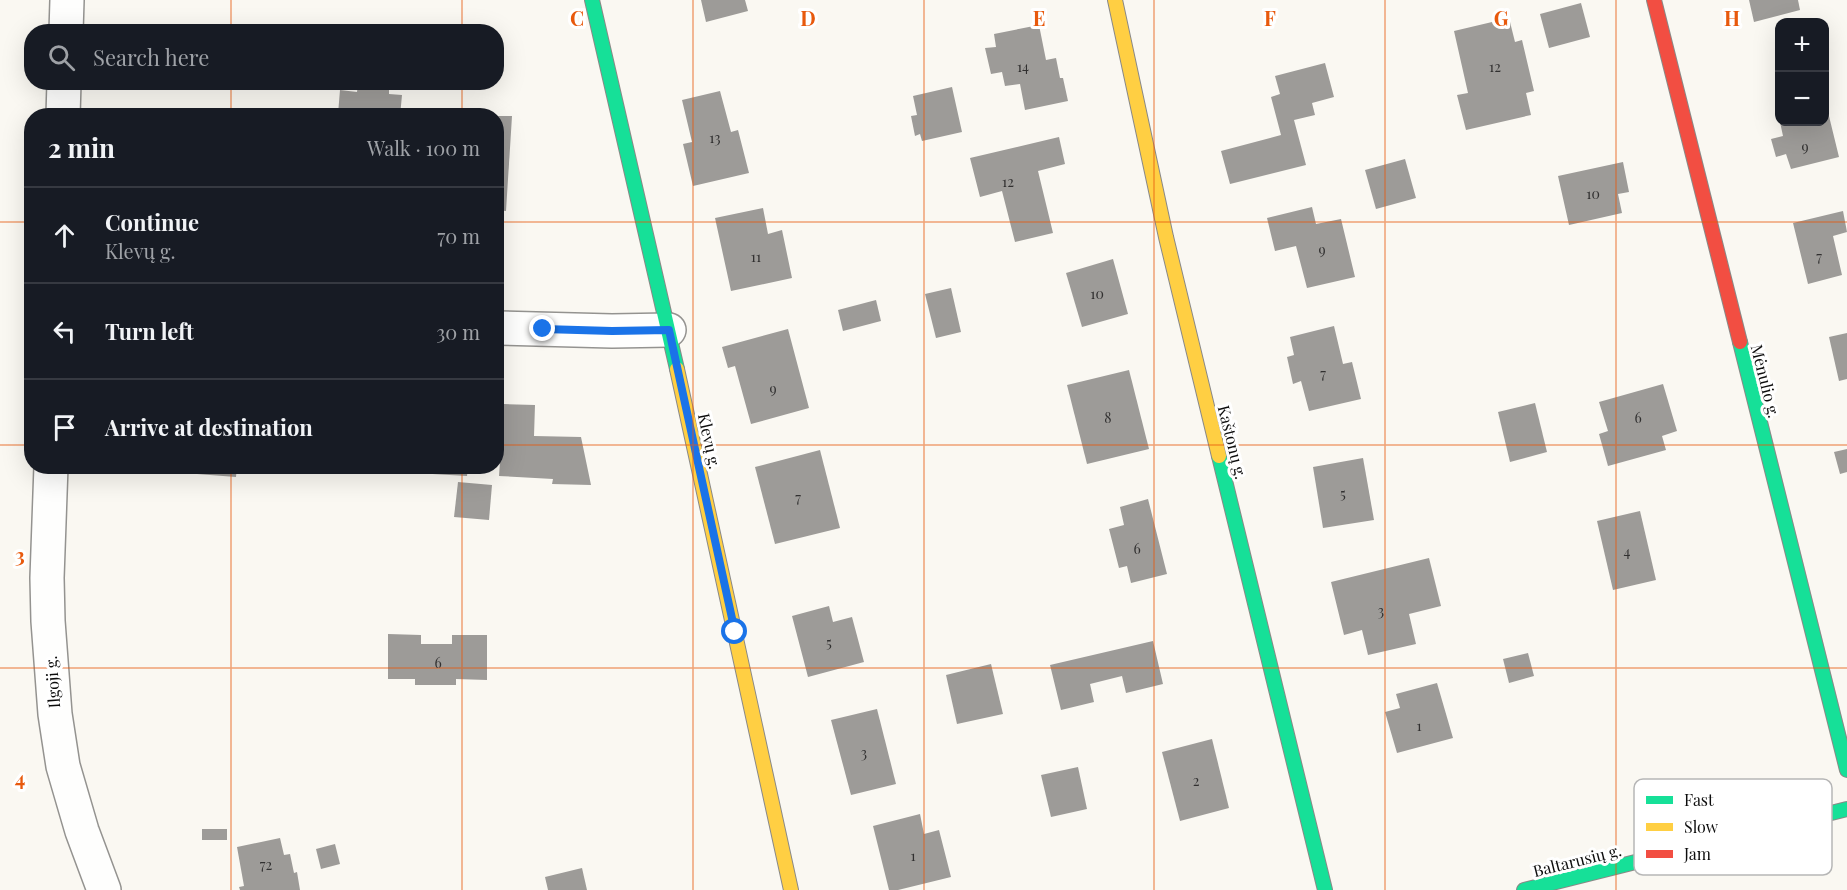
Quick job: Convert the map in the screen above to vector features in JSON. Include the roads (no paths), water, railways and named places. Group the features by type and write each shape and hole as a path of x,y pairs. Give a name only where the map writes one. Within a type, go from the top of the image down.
{"street":[{"path":"66,24 67,0"},
{"name":"Klevų g.","path":"592,0 669,330 791,890"},
{"name":"Kaštonų g.","path":"1115,0 1169,248 1325,890"},
{"name":"Mėnulio g.","path":"1654,0 1847,770"},
{"path":"63,108 64,90"},
{"path":"504,328 669,330"},
{"name":"Ilgoji g.","path":"51,474 47,578 55,714 63,766 82,831 104,890"},
{"name":"Baltarusių g.","path":"1832,813 1847,809"},
{"name":"Baltarusių g.","path":"1524,890 1634,862"}]}
